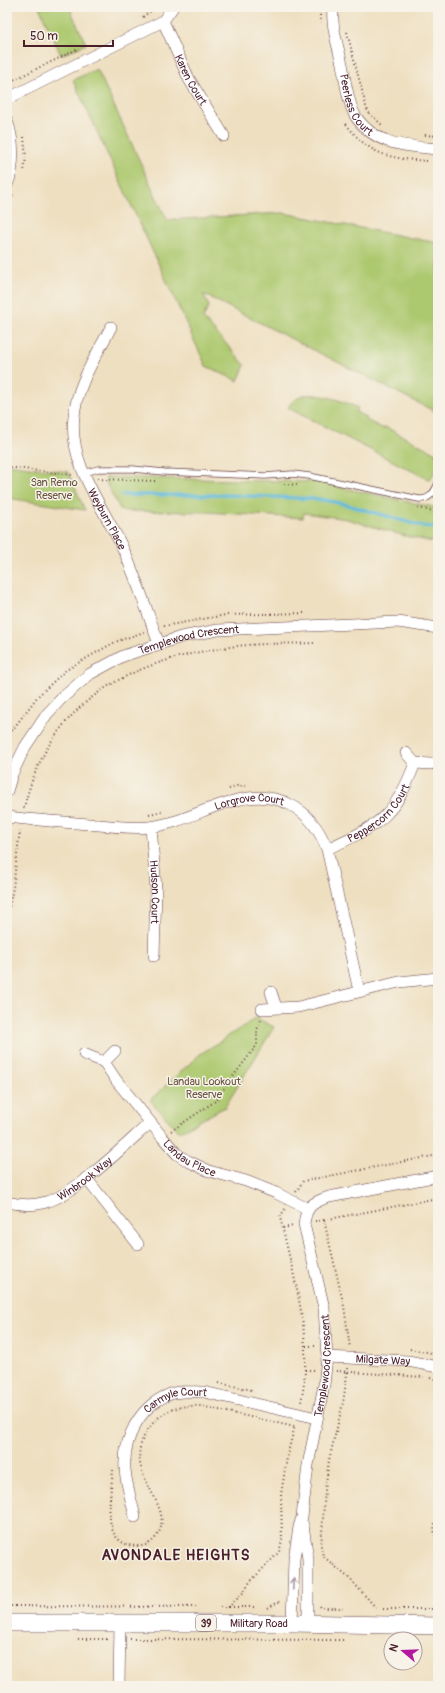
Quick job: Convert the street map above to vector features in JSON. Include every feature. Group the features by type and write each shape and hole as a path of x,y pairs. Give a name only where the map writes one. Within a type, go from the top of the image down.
{"main road":[{"name":"Military Road","path":"7,1624 120,1631 217,1624 300,1623 383,1617 438,1626"}],"street":[{"path":"7,99 163,22 173,7"},
{"name":"Peerless Court","path":"333,7 335,31 349,98 356,116 368,130 385,141 438,149"},
{"name":"Karen Court","path":"163,22 189,79 224,136"},
{"path":"7,121 13,154 10,180 7,185"},
{"name":"Weyburn Place","path":"111,327 83,384 74,415 75,444 85,475 126,554 159,644"},
{"name":"Templewood Crescent","path":"7,791 12,760 47,714 62,698 90,674 123,656 199,633 248,628 398,622 438,628"},
{"path":"406,753 415,763 431,764"},
{"name":"Peppercorn Court","path":"327,849 365,831 388,813 404,790 415,763"},
{"name":"Lorgrove Court","path":"7,817 123,827 151,827 186,819 232,801 252,798 272,799 292,805 307,816 318,829 327,849 359,991"},
{"name":"Hudson Court","path":"151,827 156,889 154,956"},
{"path":"262,1009 276,1007 298,1007 399,982 438,978"},
{"path":"271,992 276,1007"},
{"path":"84,1054 104,1062 115,1051"},
{"name":"Landau Place","path":"104,1062 116,1080 150,1123 178,1154 197,1166 262,1187 308,1209"},
{"name":"Winbrook Way","path":"7,1202 22,1205 46,1202 58,1198 86,1178 150,1123"},
{"path":"308,1209 316,1201 329,1197 438,1176"},
{"path":"86,1178 138,1244"},
{"name":"Templewood Crescent","path":"300,1623 294,1558 302,1516 308,1465 327,1357 324,1308 304,1224 308,1209"},
{"name":"Milgate Way","path":"327,1357 408,1361 438,1366"},
{"name":"Carmyle Court","path":"135,1517 125,1471 125,1455 129,1438 135,1424 155,1402 169,1394 204,1392 317,1418"},
{"name":"Templewood Crescent","path":"300,1623 308,1559 302,1516"},
{"path":"119,1686 120,1631"}],"lane":[{"path":"85,475 98,470 133,469 164,472 265,476 293,474 309,476 419,500 423,500 430,496 438,483"}],"path":[{"path":"139,20 156,7"},
{"path":"346,29 368,112 386,128"},
{"path":"7,83 84,47"},
{"path":"418,135 438,136"},
{"path":"7,466 85,475 158,481"},
{"path":"278,484 302,484"},
{"path":"411,507 438,512"},
{"path":"7,918 14,888 21,818 39,764 51,742 68,719 86,701 117,680 151,664 175,657 238,646 316,643"},
{"path":"222,792 237,786 250,786"},
{"path":"24,806 31,807"},
{"path":"144,815 165,811"},
{"path":"163,1138 181,1123 217,1100 225,1087 257,1046 257,1030 263,1016 262,1009"},
{"path":"217,1624 217,1608 229,1607 242,1594 250,1582 279,1552 282,1541 281,1494 288,1452 298,1414 306,1358 303,1321 296,1280 280,1217 303,1181 438,1155"},
{"path":"283,1228 438,1198"},
{"path":"324,1220 344,1306 350,1352 343,1403 329,1460 325,1490 321,1547 323,1556 338,1567 351,1580 383,1617 438,1609"},
{"path":"305,1370 398,1374 438,1380"},
{"path":"213,1382 228,1384 257,1392"},
{"path":"113,1470 110,1518 111,1527 115,1537 122,1542 132,1546 141,1546 148,1544 155,1538 161,1522 160,1513 144,1477 139,1456 145,1434 160,1416 171,1410 187,1405 201,1406 295,1427"},
{"path":"438,1516 434,1528 435,1536 438,1542"},
{"path":"7,1606 201,1607"},
{"path":"77,1639 120,1631 352,1640"}],"green space":[{"path":"39,7 69,7 86,44 61,55"},
{"path":"97,69 167,220 283,213 438,243 438,413 203,294 209,306 203,318 245,365 238,381 206,366 73,80"},
{"path":"302,395 323,396 352,405 358,408 356,412 367,418 366,420 384,429 385,427 436,453 438,465 430,480 288,408 291,403"},
{"name":"San Remo Reserve","path":"7,464 68,472 85,510 7,498"},
{"path":"106,477 315,482 438,508 438,543 405,536 347,519 304,513 303,518 206,512 121,511 106,483"},
{"name":"Landau Lookout Reserve","path":"256,1018 274,1027 225,1107 179,1132 150,1100 199,1055"}],"waterway":[{"path":"122,495 227,495 318,499 340,503 422,526 438,528"}],"district":[{"name":"AVONDALE HEIGHTS","path":"176,1555"}]}
